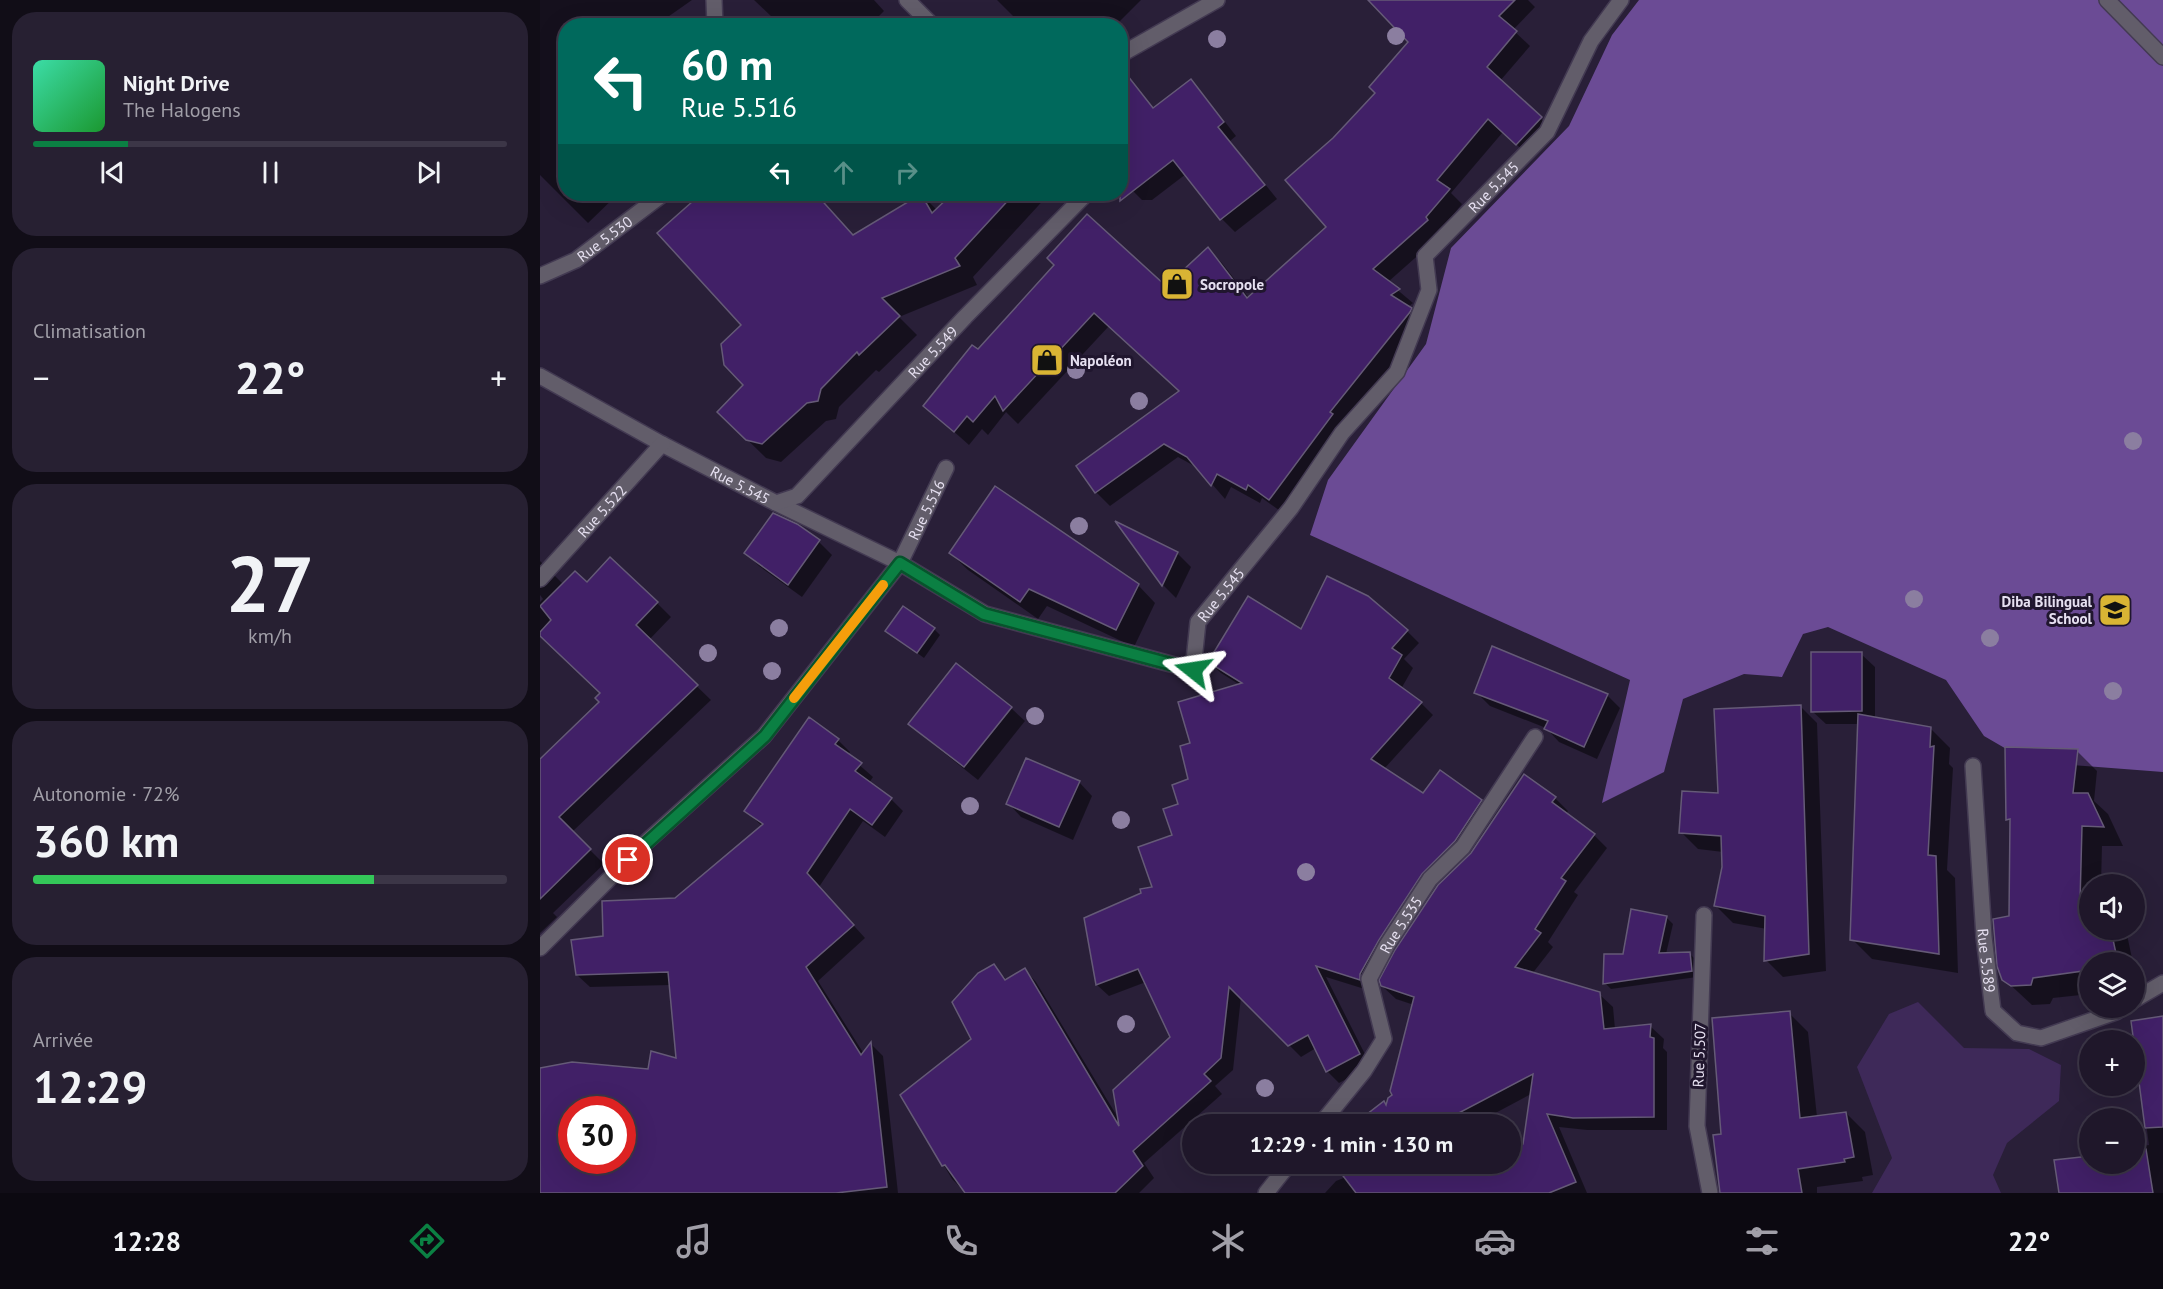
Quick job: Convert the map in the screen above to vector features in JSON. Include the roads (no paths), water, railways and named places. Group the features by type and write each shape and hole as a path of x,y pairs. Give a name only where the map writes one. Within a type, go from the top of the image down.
{"street":[{"path":"714,0 715,18"},
{"path":"907,0 925,18"},
{"path":"1128,50 1217,0"},
{"name":"Rue 5.545","path":"540,376 662,444 900,563 984,614 1193,670 1198,622 1291,508 1342,433 1397,372 1429,290 1425,256 1547,132 1591,41 1620,0"},
{"path":"2108,0 2163,57"},
{"name":"Rue 5.530","path":"540,276 576,260 654,201"},
{"name":"Rue 5.549","path":"776,503 797,496 1079,201"},
{"name":"Rue 5.522","path":"540,579 662,444"},
{"name":"Rue 5.516","path":"540,948 643,845 765,736 900,563 946,468"},
{"name":"Rue 5.535","path":"1329,1114 1364,1071 1384,1039 1370,980 1387,945 1430,879 1462,847 1535,737"},
{"name":"Rue 5.589","path":"1973,766 1984,937 1993,1011 2017,1033 2041,1038 2099,1018"},
{"name":"Rue 5.507","path":"1704,915 1697,1126 1710,1193"},
{"path":"2145,994 2163,983"},
{"path":"1266,1193 1281,1174"}],"place":[{"name":"Socropole","path":"1177,284"},
{"name":"Napoléon","path":"1047,360"},
{"name":"Diba Bilingual School","path":"2115,610"}]}
